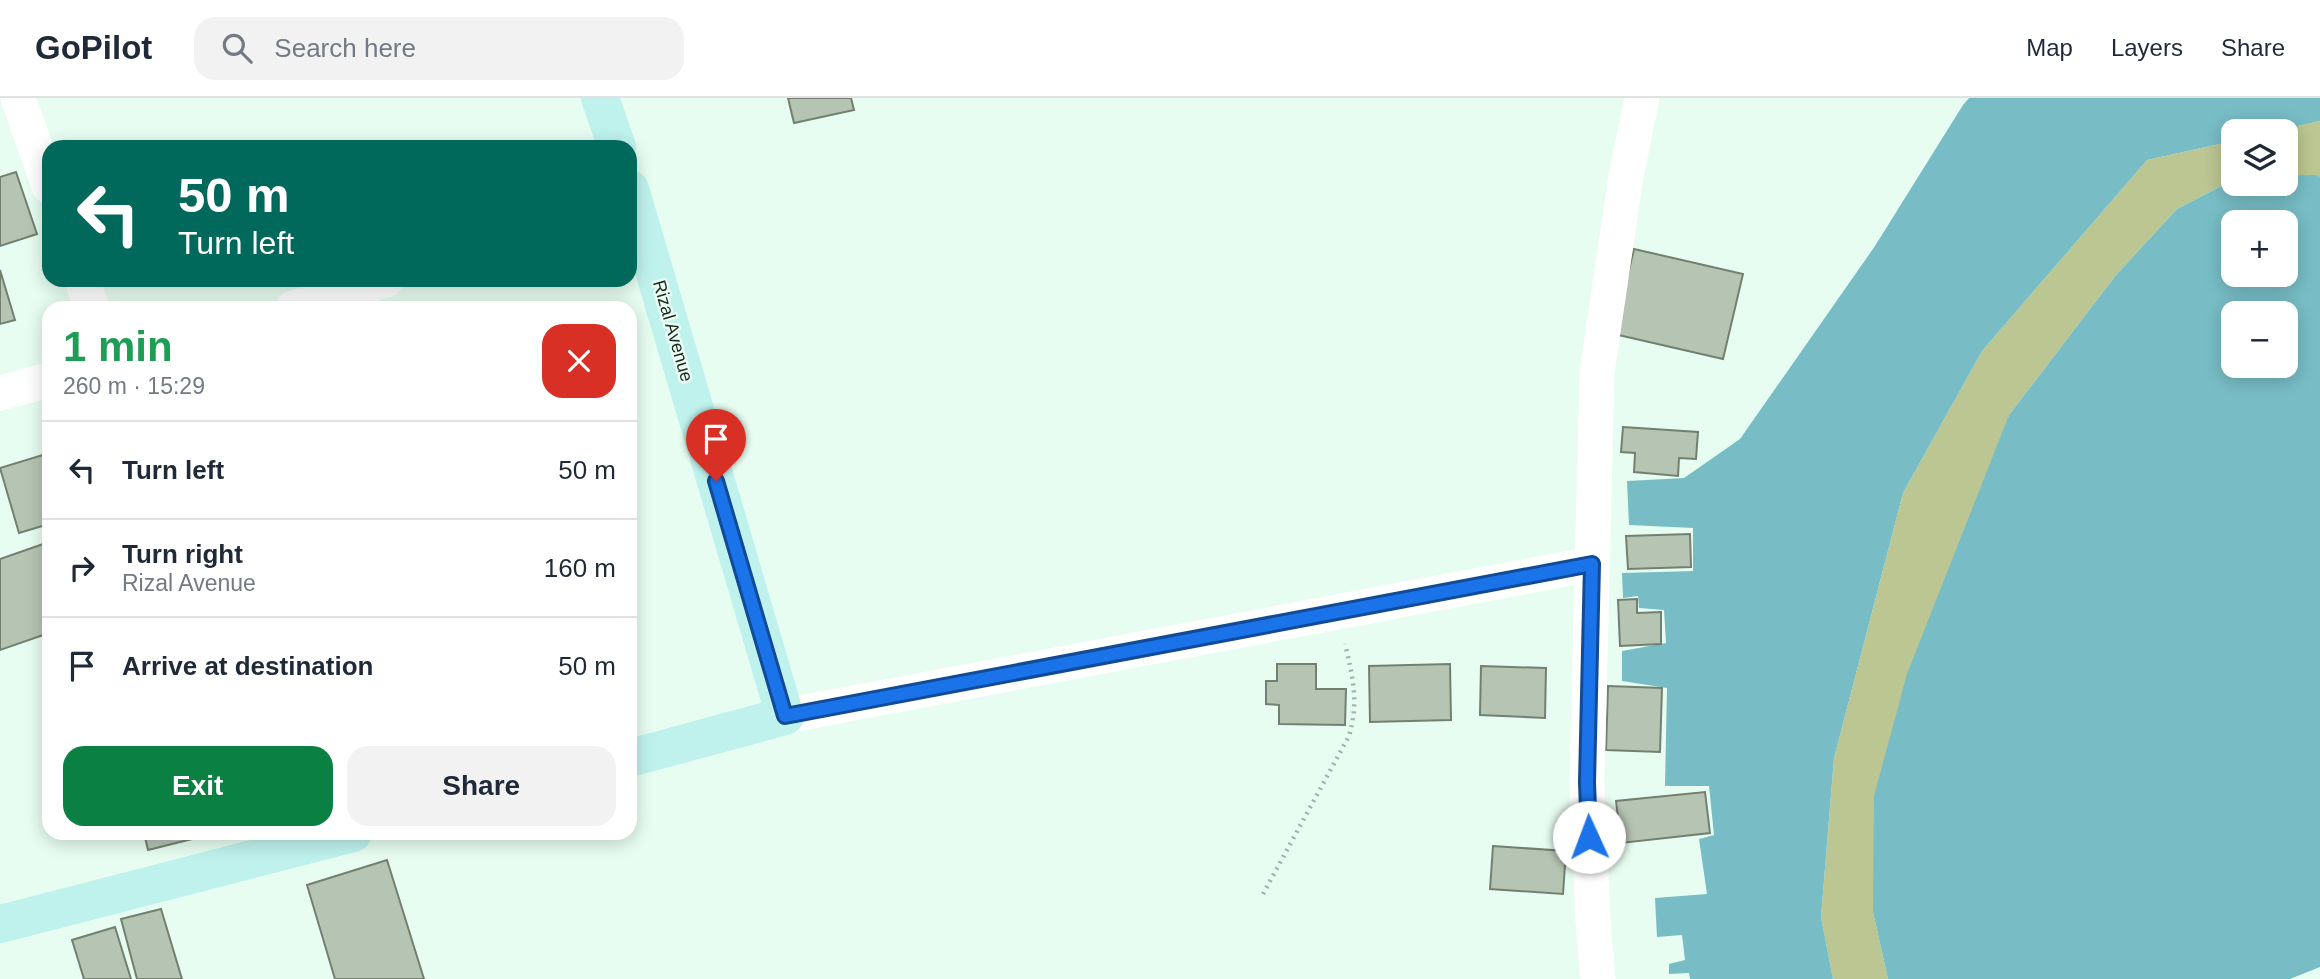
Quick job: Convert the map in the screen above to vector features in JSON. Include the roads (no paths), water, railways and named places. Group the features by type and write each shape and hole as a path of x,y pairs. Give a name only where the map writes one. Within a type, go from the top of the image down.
{"main road":[{"path":"600,98 615,140"},
{"name":"Rizal Avenue","path":"637,217 785,716"},
{"path":"637,756 785,716"},
{"path":"0,923 271,844 301,840"}],"street":[{"path":"18,98 42,166"},
{"path":"1598,979 1587,782 1597,372 1626,176 1642,98"},
{"path":"316,301 363,287"},
{"path":"0,393 42,382"},
{"path":"785,716 1592,564"}],"water":[{"path":"1969,98 2320,98 2320,121 2298,126 2298,119 2221,119 2221,144 2147,160 1982,351 1903,493 1834,758 1821,917 1833,979 1690,979 1689,973 1669,974 1669,964 1685,960 1682,935 1657,937 1655,898 1707,894 1699,839 1714,835 1709,786 1665,786 1667,688 1622,681 1622,651 1666,643 1664,610 1639,608 1638,596 1623,598 1622,573 1693,571 1693,528 1629,525 1627,481 1684,478 1740,439 1875,246"},
{"path":"2298,176 2320,177 2320,967 2290,979 1888,979 1873,912 1874,796 1907,674 2009,415 2116,275 2177,209 2221,186 2221,196 2298,196"}]}
